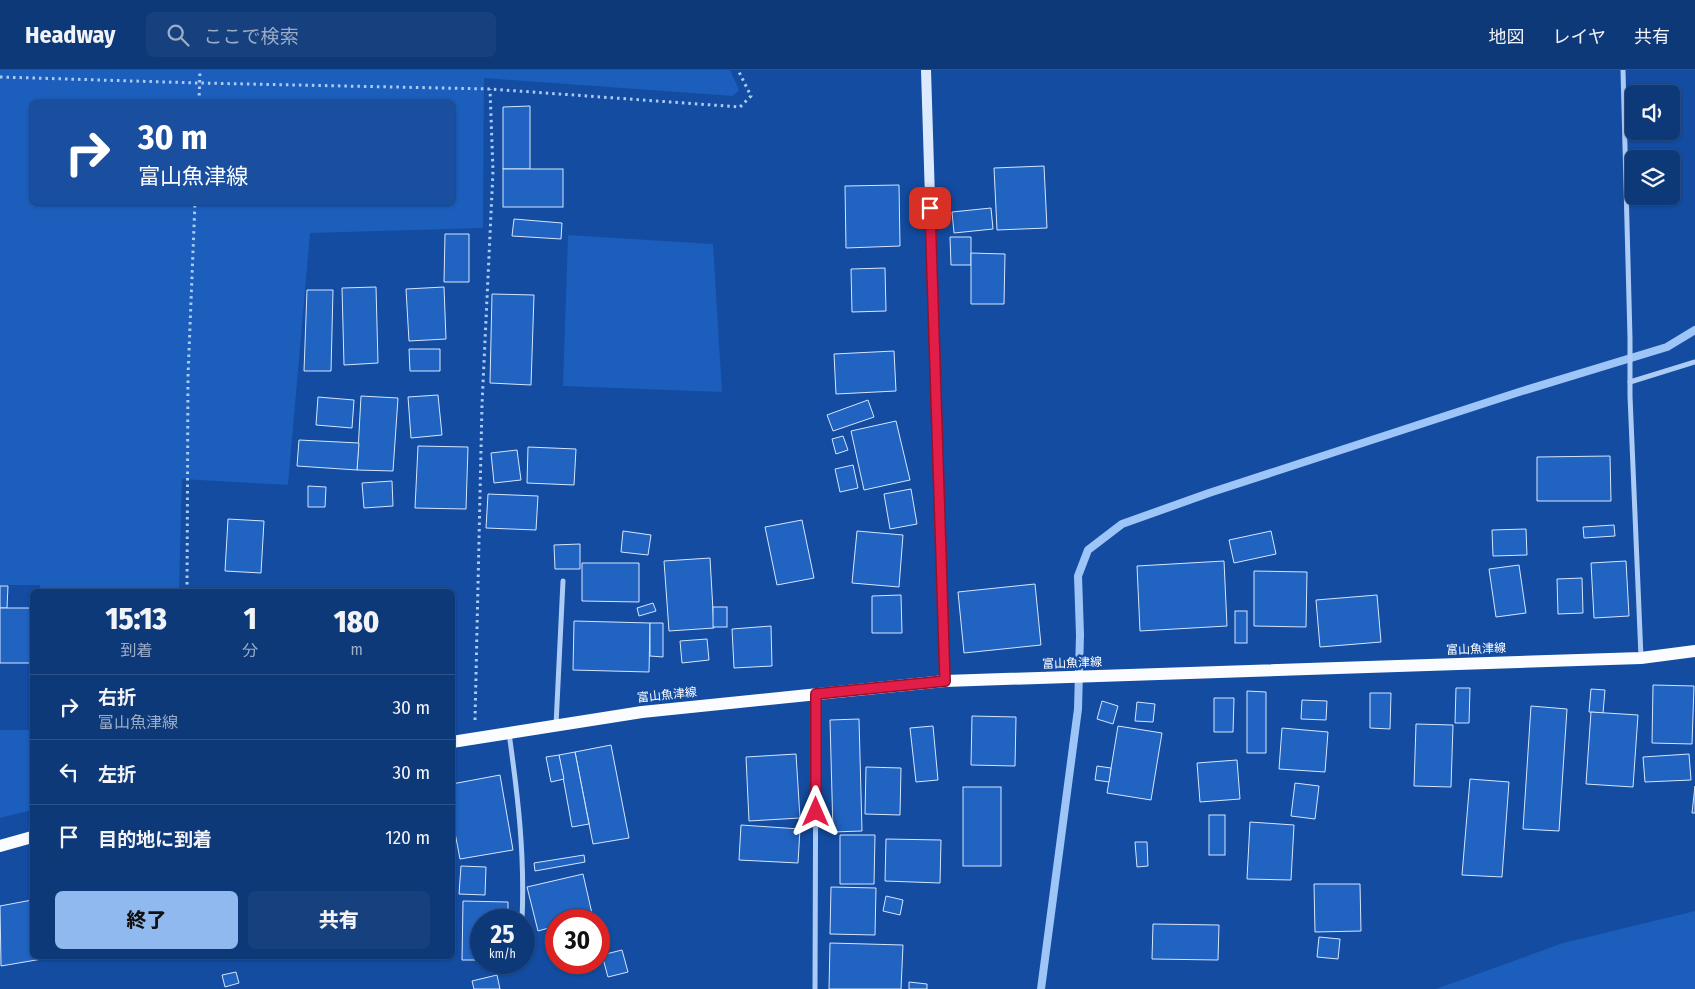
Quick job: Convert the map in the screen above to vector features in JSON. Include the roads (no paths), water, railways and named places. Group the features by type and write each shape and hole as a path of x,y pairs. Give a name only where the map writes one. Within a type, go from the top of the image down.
{"main road":[{"name":"富山魚津線","path":"455,741 642,712 945,681 1641,658 1695,651"},
{"path":"0,846 30,838"}],"street":[{"path":"926,70 945,681"},
{"path":"1623,70 1630,382 1641,658"},
{"path":"1630,382 1695,362"},
{"path":"556,725 563,581"},
{"path":"815,989 816,694"},
{"path":"509,732 520,808 523,865 522,909"}],"waterway":[{"path":"1041,989 1078,709 1080,635 1078,576 1088,550 1122,524 1209,493 1519,392 1667,347 1695,330"}]}
